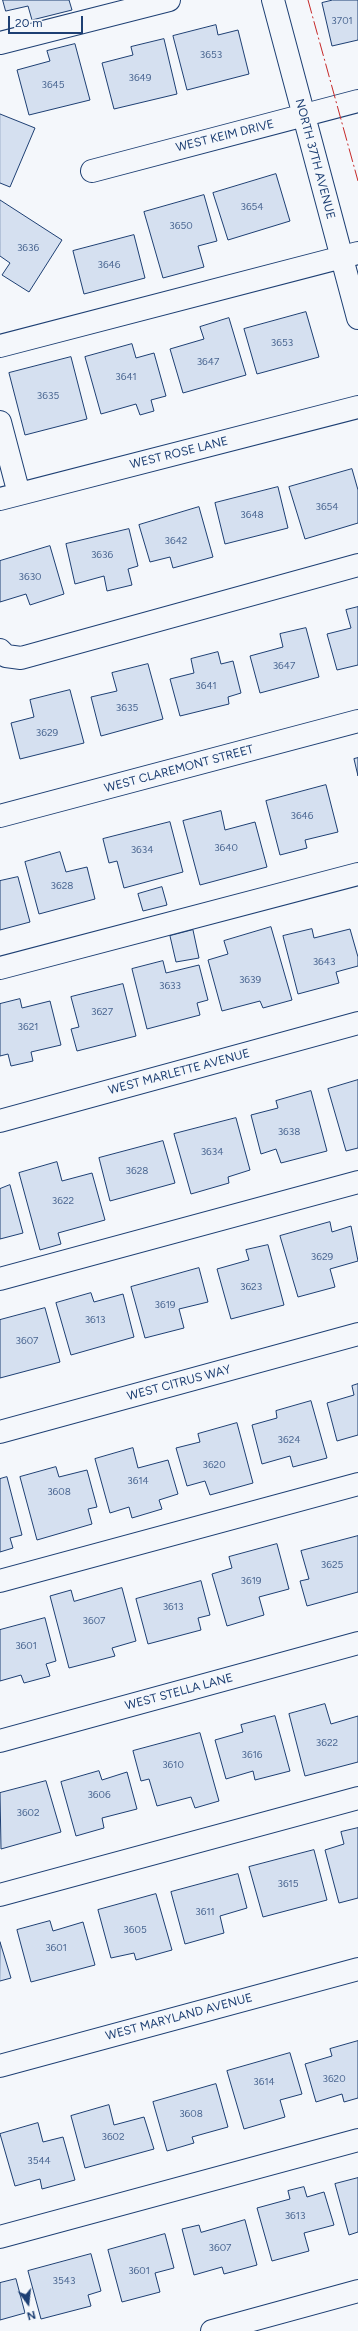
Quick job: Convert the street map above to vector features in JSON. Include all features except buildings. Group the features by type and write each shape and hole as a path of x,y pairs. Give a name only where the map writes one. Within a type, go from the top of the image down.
{"street":[{"path":"0,43 169,0"},
{"name":"NORTH 37TH AVENUE","path":"272,0 303,116 350,255 358,318"},
{"name":"WEST KEIM DRIVE","path":"92,171 358,101"},
{"path":"0,346 350,255"},
{"name":"WEST ROSE LANE","path":"10,497 358,407"},
{"path":"0,422 10,497"},
{"path":"0,650 6,656 21,658 358,565"},
{"name":"WEST CLAREMONT STREET","path":"0,816 358,721"},
{"path":"0,968 358,874"},
{"name":"WEST MARLETTE AVENUE","path":"0,1121 358,1023"},
{"path":"0,1279 358,1182"},
{"name":"WEST CITRUS WAY","path":"0,1432 358,1334"},
{"path":"0,1581 358,1484"},
{"name":"WEST STELLA LANE","path":"0,1741 358,1643"},
{"path":"0,1895 358,1798"},
{"name":"WEST MARYLAND AVENUE","path":"0,2066 358,1969"},
{"path":"0,2237 358,2140"},
{"path":"212,2331 358,2292"}],"power":[{"path":"308,0 358,181"}]}
